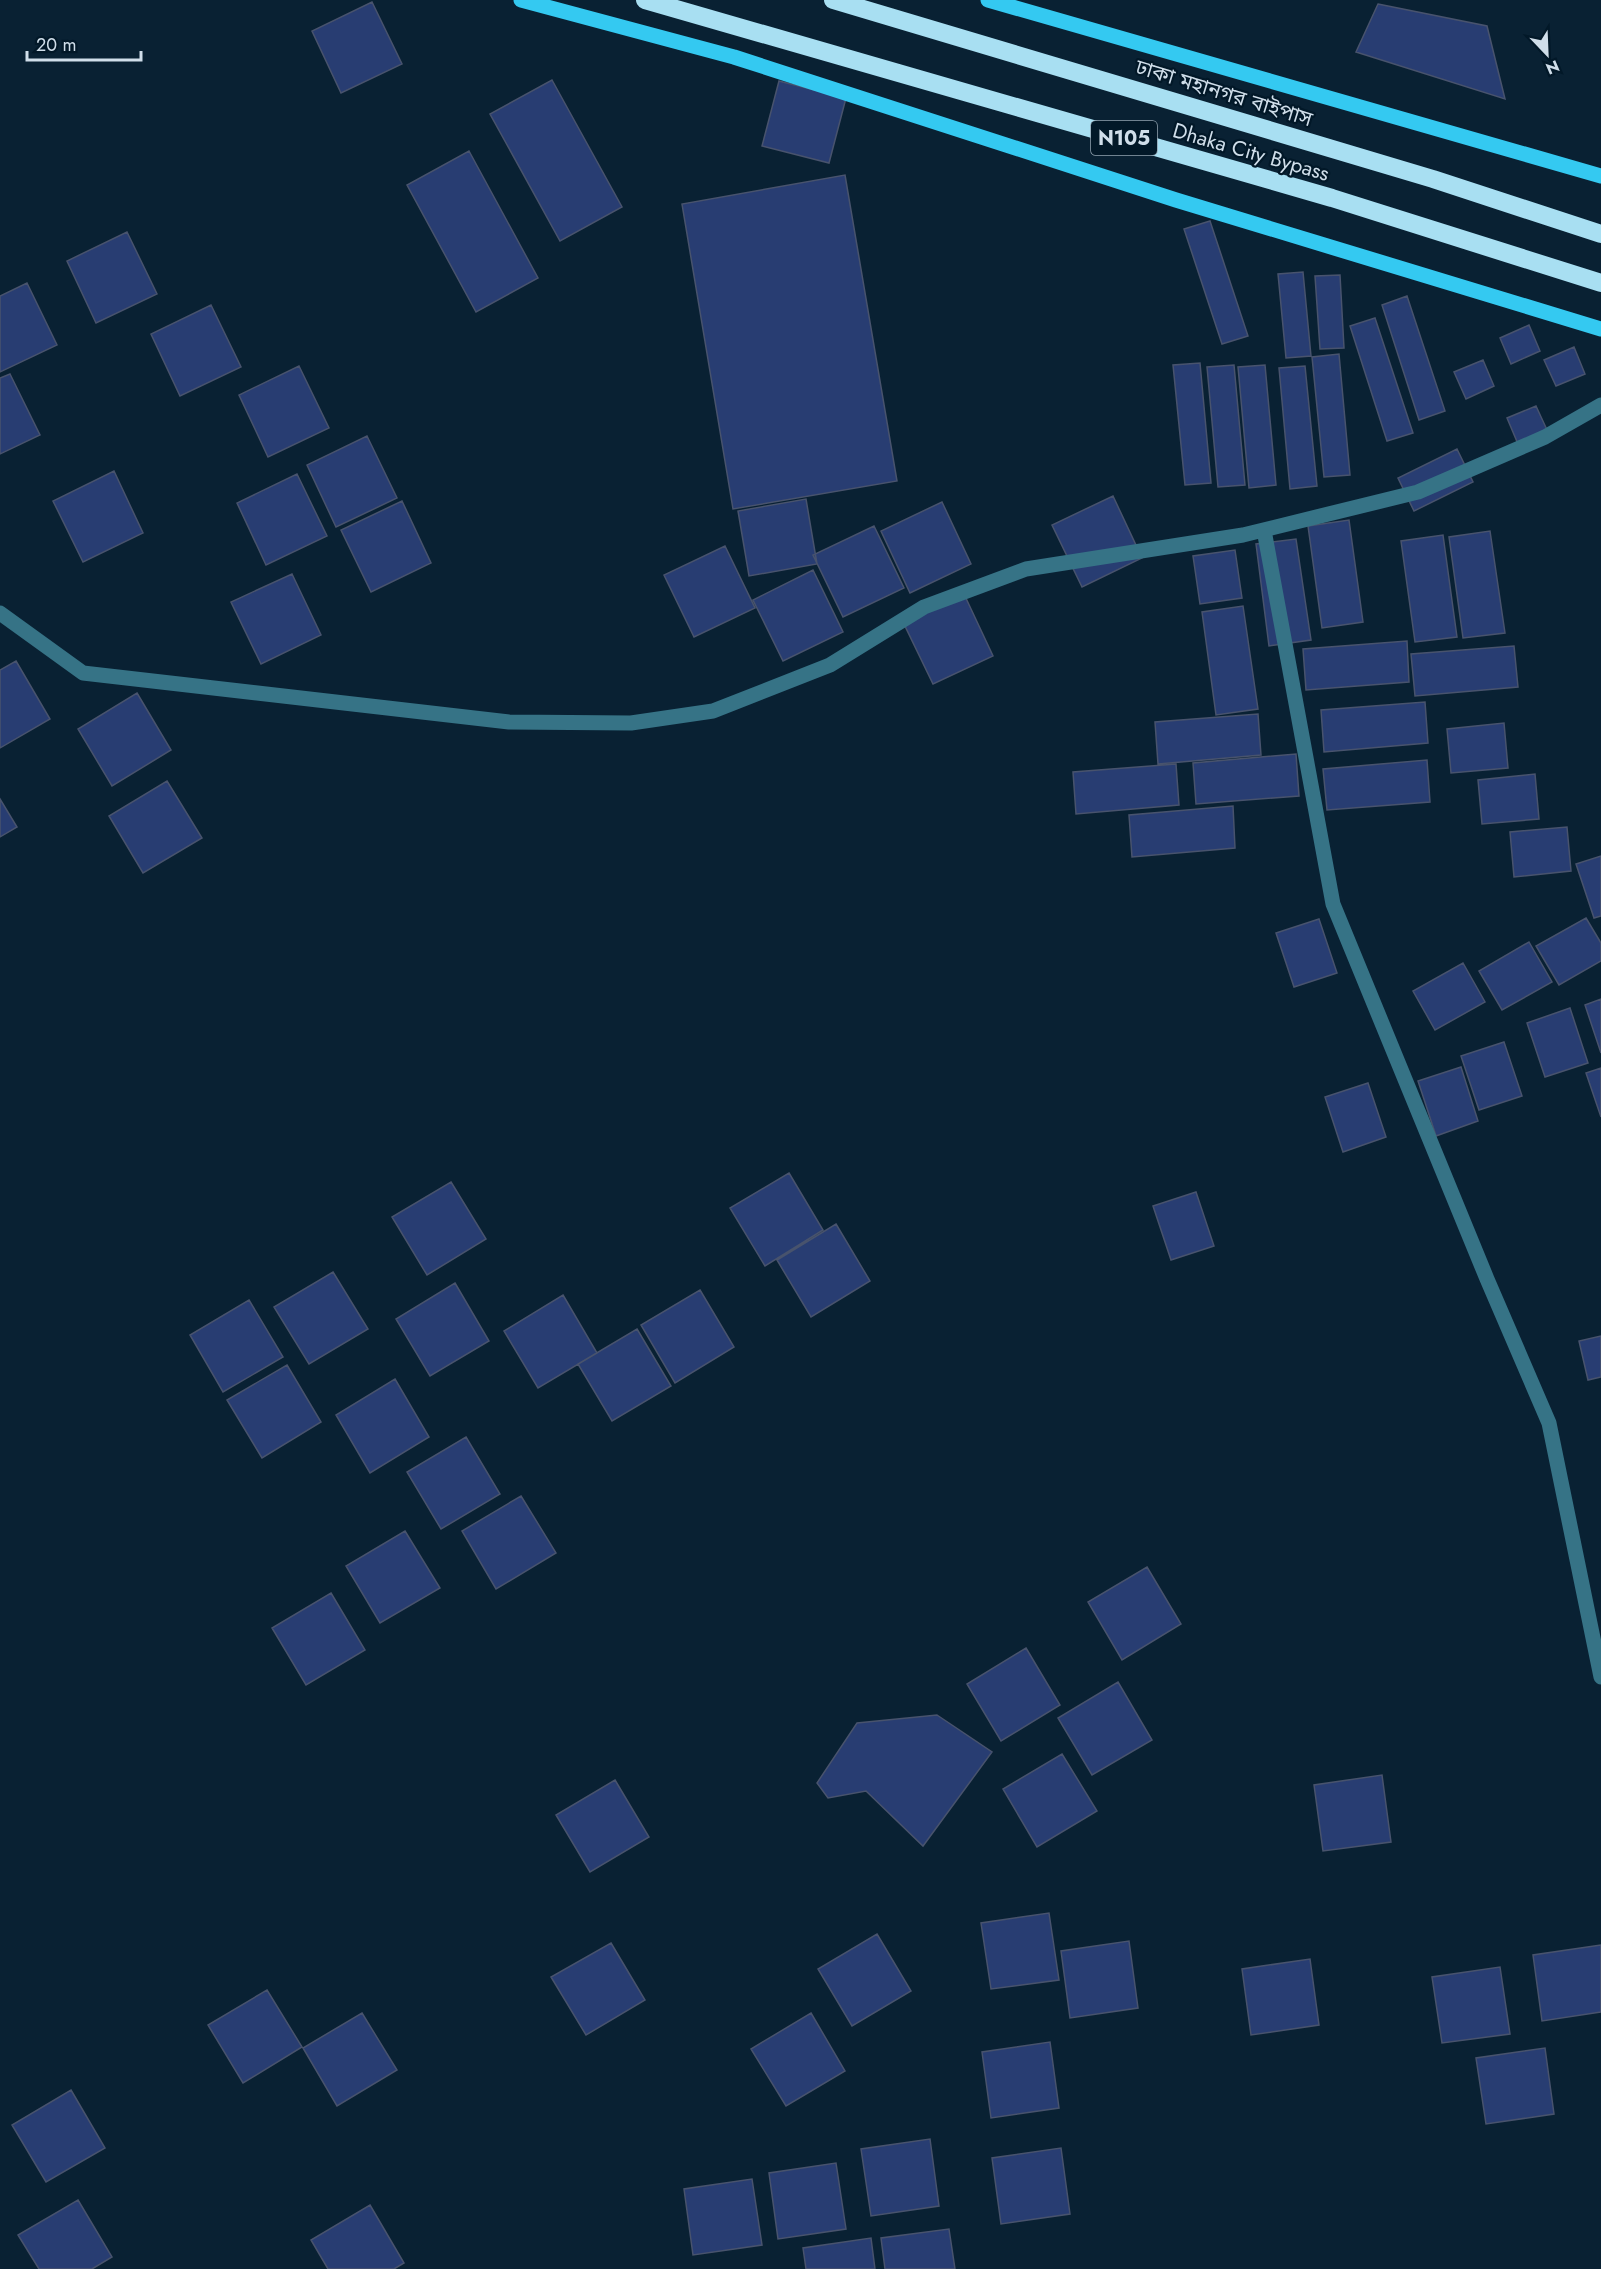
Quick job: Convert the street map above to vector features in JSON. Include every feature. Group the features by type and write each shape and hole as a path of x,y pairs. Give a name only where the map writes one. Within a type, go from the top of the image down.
{"highway":[{"name":"Dhaka City Bypass","path":"645,0 1320,195 1601,283"},
{"name":"ঢাকা মহানগর বাইপাস","path":"833,0 1422,175 1601,234"}],"main road":[{"path":"521,0 734,57 1176,200 1601,329"},
{"path":"988,0 1601,176"}],"street":[{"path":"0,613 83,673 509,722 631,723 713,711 830,665 924,607 1026,569 1264,530 1418,492 1545,437 1601,405"},
{"path":"1264,530 1333,904 1487,1279 1550,1423 1601,1677"}],"building":[{"path":"372,2 402,64 341,93 312,31"},
{"path":"1378,4 1487,26 1505,99 1356,52"},
{"path":"552,80 622,207 560,241 490,114"},
{"path":"779,81 846,98 829,163 762,146"},
{"path":"469,151 538,278 476,312 407,185"},
{"path":"845,175 897,481 733,509 682,204"},
{"path":"1210,221 1248,336 1222,344 1184,229"},
{"path":"127,232 157,294 96,323 67,261"},
{"path":"1303,272 1311,356 1286,358 1278,274"},
{"path":"1340,275 1344,348 1320,349 1315,276"},
{"path":"27,283 57,345 0,372 0,296"},
{"path":"1407,296 1445,411 1419,420 1382,305"},
{"path":"211,305 241,367 180,396 151,334"},
{"path":"1375,318 1413,433 1387,441 1350,326"},
{"path":"1529,325 1540,351 1511,364 1500,338"},
{"path":"1574,347 1585,374 1556,386 1544,360"},
{"path":"1339,354 1350,475 1324,477 1312,357"},
{"path":"1483,360 1494,386 1466,399 1454,372"},
{"path":"1200,363 1211,483 1185,485 1173,365"},
{"path":"1234,365 1245,485 1218,487 1207,367"},
{"path":"1265,365 1276,485 1249,488 1238,367"},
{"path":"299,366 329,428 268,457 239,395"},
{"path":"1305,366 1317,486 1290,489 1279,368"},
{"path":"10,374 40,435 0,454 0,378"},
{"path":"1536,406 1548,432 1518,444 1507,418"},
{"path":"367,436 397,498 336,527 307,465"},
{"path":"1457,449 1473,482 1414,511 1398,478"},
{"path":"114,471 143,533 83,562 53,501"},
{"path":"297,474 327,536 266,565 237,503"},
{"path":"1113,496 1142,558 1082,587 1052,525"},
{"path":"806,499 817,564 749,576 738,511"},
{"path":"402,501 431,563 371,592 341,530"},
{"path":"942,502 971,564 910,593 881,531"},
{"path":"1349,520 1363,622 1322,628 1308,526"},
{"path":"874,526 904,588 843,617 813,555"},
{"path":"1490,531 1505,633 1463,638 1449,537"},
{"path":"1443,535 1457,637 1415,642 1401,541"},
{"path":"1296,539 1311,640 1269,646 1256,544"},
{"path":"725,546 755,608 694,637 664,575"},
{"path":"1235,550 1242,598 1200,604 1193,556"},
{"path":"813,570 843,632 783,661 753,600"},
{"path":"292,574 321,635 261,664 231,602"},
{"path":"964,594 993,656 933,684 903,622"},
{"path":"1243,606 1258,709 1216,715 1202,612"},
{"path":"1407,641 1409,682 1306,690 1303,649"},
{"path":"1514,646 1518,687 1415,696 1411,654"},
{"path":"16,661 50,719 0,748 0,670"},
{"path":"137,693 171,750 112,786 78,729"},
{"path":"1425,702 1428,743 1324,752 1321,710"},
{"path":"1258,714 1261,755 1158,764 1155,722"},
{"path":"1504,723 1508,768 1451,773 1447,729"},
{"path":"1296,754 1299,796 1196,804 1193,763"},
{"path":"1427,760 1430,802 1327,810 1323,769"},
{"path":"1176,764 1179,805 1076,814 1073,772"},
{"path":"1535,774 1539,819 1482,824 1478,780"},
{"path":"167,781 202,838 143,873 109,816"},
{"path":"0,799 17,827 0,837"},
{"path":"1233,806 1235,848 1132,857 1129,815"},
{"path":"1567,827 1571,871 1514,877 1510,832"},
{"path":"1601,856 1601,916 1594,918 1576,864"},
{"path":"1586,918 1601,943 1601,961 1559,985 1536,946"},
{"path":"1319,919 1337,973 1294,987 1276,933"},
{"path":"1529,942 1552,982 1502,1010 1479,971"},
{"path":"1463,963 1485,1002 1435,1030 1413,991"},
{"path":"1601,999 1601,1053 1585,1005"},
{"path":"1570,1008 1588,1063 1545,1077 1527,1023"},
{"path":"1504,1042 1522,1096 1479,1110 1461,1056"},
{"path":"1461,1067 1478,1121 1436,1136 1418,1081"},
{"path":"1601,1068 1601,1117 1586,1073"},
{"path":"1368,1083 1386,1137 1343,1152 1325,1097"},
{"path":"789,1173 823,1230 765,1266 730,1208"},
{"path":"451,1182 486,1239 427,1275 392,1217"},
{"path":"1196,1192 1214,1246 1171,1260 1153,1206"},
{"path":"836,1224 870,1281 811,1317 777,1260"},
{"path":"333,1272 368,1329 309,1364 274,1307"},
{"path":"455,1283 489,1341 430,1376 396,1319"},
{"path":"700,1290 734,1347 675,1383 641,1325"},
{"path":"563,1295 597,1353 538,1388 504,1331"},
{"path":"249,1300 283,1357 223,1392 190,1335"},
{"path":"637,1329 671,1386 612,1421 578,1364"},
{"path":"1601,1336 1601,1377 1588,1380 1579,1341"},
{"path":"287,1365 321,1422 262,1458 227,1400"},
{"path":"395,1379 429,1437 370,1473 336,1415"},
{"path":"466,1437 500,1494 441,1529 407,1472"},
{"path":"521,1496 556,1553 496,1589 462,1531"},
{"path":"405,1531 440,1588 380,1623 346,1566"},
{"path":"1147,1567 1181,1624 1122,1660 1088,1602"},
{"path":"331,1593 365,1650 306,1685 272,1628"},
{"path":"1026,1648 1060,1705 1001,1741 967,1684"},
{"path":"1118,1682 1152,1740 1092,1775 1058,1718"},
{"path":"937,1715 992,1752 923,1846 866,1791 828,1798 817,1783 857,1723"},
{"path":"1062,1754 1097,1811 1037,1847 1003,1789"},
{"path":"1382,1775 1391,1842 1323,1851 1314,1785"},
{"path":"615,1780 649,1837 590,1872 556,1815"},
{"path":"1049,1913 1059,1980 991,1989 981,1923"},
{"path":"877,1934 911,1991 852,2026 818,1969"},
{"path":"1129,1941 1138,2008 1070,2018 1061,1951"},
{"path":"611,1943 645,2000 586,2035 551,1977"},
{"path":"1601,1945 1601,2012 1542,2021 1533,1955"},
{"path":"1310,1959 1319,2025 1251,2035 1242,1969"},
{"path":"1500,1967 1510,2034 1442,2043 1432,1977"},
{"path":"267,1990 302,2047 243,2083 208,2025"},
{"path":"362,2013 397,2070 337,2106 303,2048"},
{"path":"811,2013 845,2071 786,2106 751,2049"},
{"path":"1050,2042 1059,2108 991,2118 982,2052"},
{"path":"1545,2048 1554,2114 1486,2124 1476,2058"},
{"path":"71,2090 105,2148 46,2182 12,2125"},
{"path":"930,2139 939,2206 871,2216 861,2149"},
{"path":"1061,2148 1070,2214 1001,2224 992,2158"},
{"path":"836,2163 846,2229 778,2239 769,2173"},
{"path":"752,2179 762,2245 693,2255 684,2189"},
{"path":"78,2200 112,2257 92,2269 39,2269 18,2235"},
{"path":"370,2205 404,2263 394,2269 328,2269 311,2240"},
{"path":"949,2229 955,2269 885,2269 881,2238"},
{"path":"871,2238 875,2269 806,2269 803,2248"}]}
